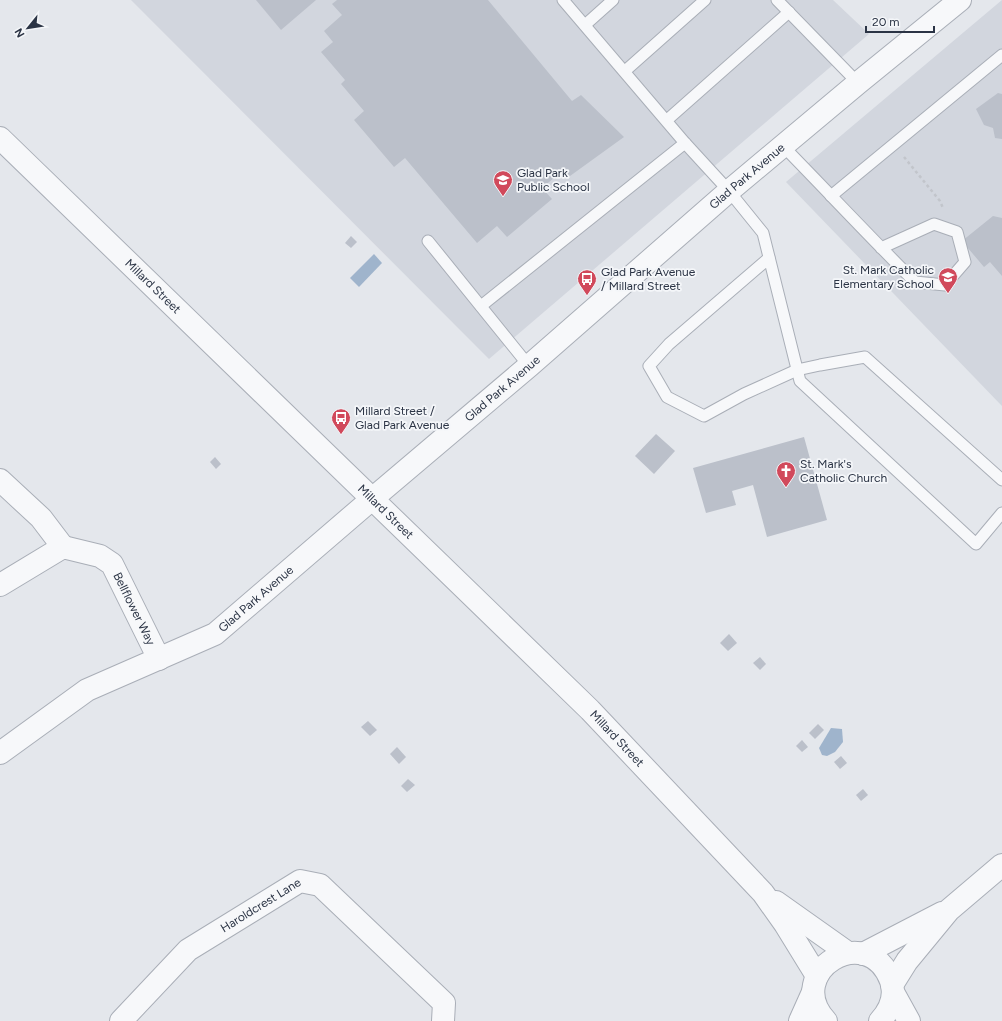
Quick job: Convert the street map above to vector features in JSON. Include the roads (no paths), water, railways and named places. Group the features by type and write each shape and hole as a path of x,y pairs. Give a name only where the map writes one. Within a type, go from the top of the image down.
{"street":[{"name":"Glad Park Avenue","path":"0,753 87,690 215,634 529,366 729,191 960,0"},
{"name":"Millard Street","path":"0,138 590,710 763,893 785,924 815,984 815,1004 820,1015 826,1021"},
{"path":"0,480 41,518 63,547 0,585"},
{"name":"Bellflower Way","path":"63,547 100,556 112,564 159,659"},
{"path":"880,1021 886,1015 891,1004 892,988 907,961 949,910 1002,865"},
{"name":"Haroldcrest Lane","path":"121,1021 188,950 300,881 320,885 444,1003 443,1021"},
{"name":"Millard Street","path":"763,893 856,954 873,958 882,965 888,974 892,988"},
{"path":"800,1021 815,984 825,965 835,957 856,954 949,910"},
{"path":"892,988 909,1021"}],"lane":[{"path":"564,0 685,143 729,191 763,234 800,381 976,544 1002,513"},
{"path":"585,25 613,0"},
{"path":"625,71 705,0"},
{"path":"777,0 858,83"},
{"path":"667,120 788,12"},
{"path":"831,196 1002,55"},
{"path":"481,306 685,143"},
{"path":"783,146 855,219 881,248 914,282 945,285 964,262 957,232 934,224 881,248"},
{"path":"428,241 529,366"},
{"path":"769,258 669,344 649,366 667,397 704,416 744,394 797,370 865,357 1002,480"}],"water":[{"path":"374,254 382,263 359,287 350,278"},
{"path":"831,728 842,729 843,742 835,752 827,756 822,755 819,748"}],"place":[{"name":"Glad Park Public School","path":"503,197"},
{"name":"St. Mark Catholic Elementary School","path":"948,294"},
{"name":"Glad Park Avenue / Millard Street","path":"587,296"},
{"name":"Millard Street / Glad Park Avenue","path":"341,435"},
{"name":"St. Mark's Catholic Church","path":"786,488"}]}
